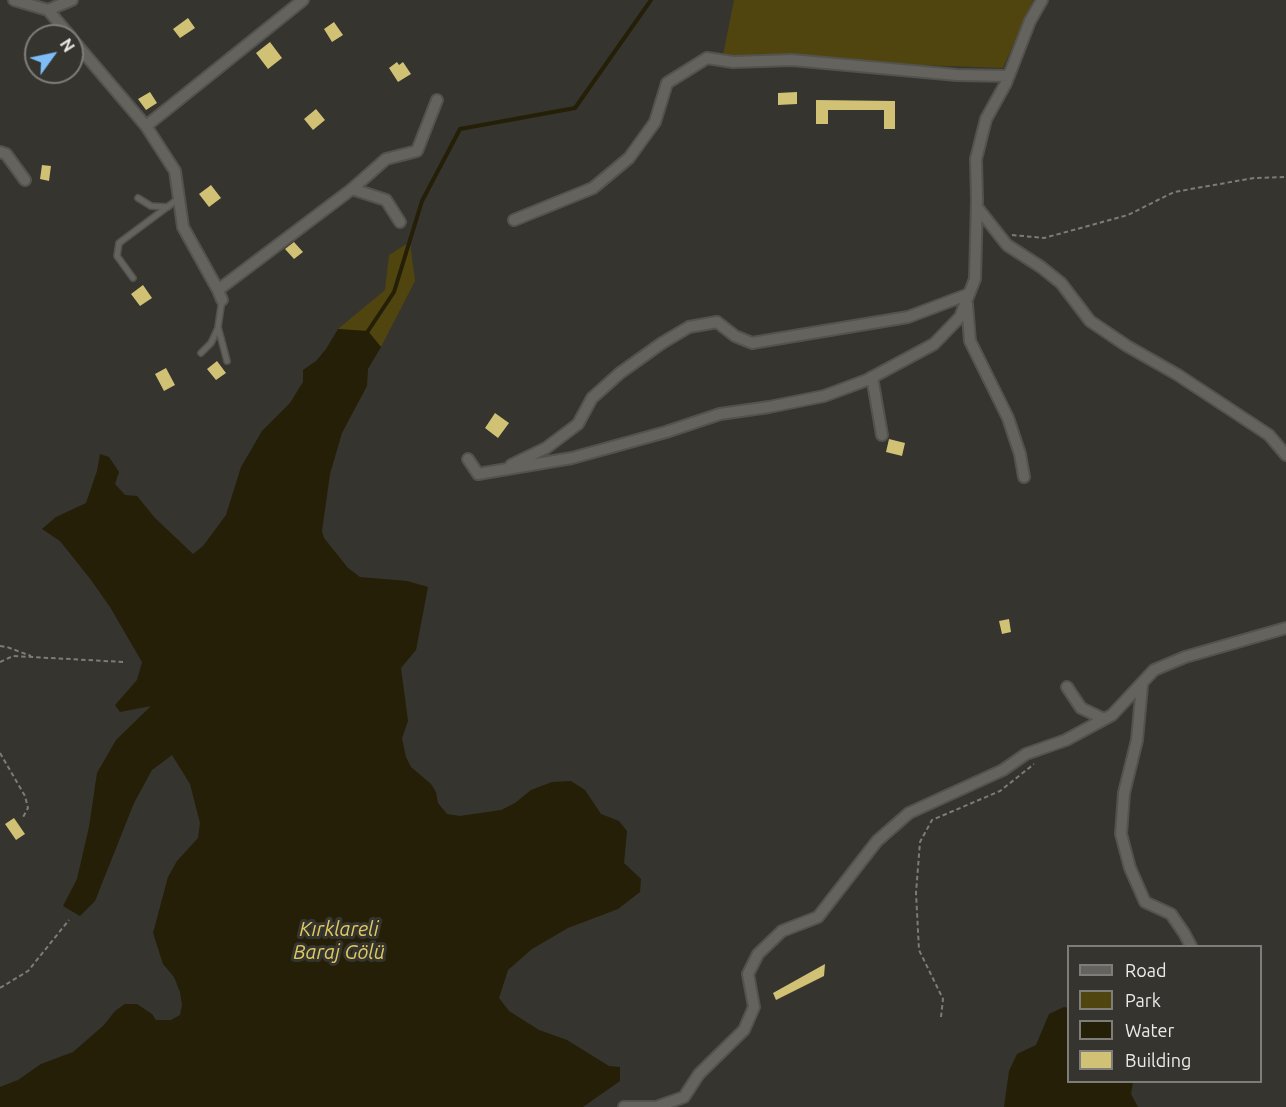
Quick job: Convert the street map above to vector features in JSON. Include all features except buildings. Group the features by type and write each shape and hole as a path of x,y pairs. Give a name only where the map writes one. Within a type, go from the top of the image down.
{"street":[{"path":"14,0 48,10 60,24"},
{"path":"48,10 72,0"},
{"path":"146,126 303,0"},
{"path":"468,459 478,474 499,471 572,458 612,448 720,414 824,396 872,377 934,344 960,317 975,279 976,159 983,129 1041,0"},
{"path":"84,52 146,126 175,171 183,227 220,295 386,159 417,151 436,100"},
{"path":"514,220 593,188 629,158 655,122 667,83 707,58 733,62 792,60 957,75 1008,76"},
{"path":"0,152 6,154 25,180"},
{"path":"352,189 386,200 400,222"},
{"path":"977,207 1007,245 1061,283 1090,321 1269,435 1286,455"},
{"path":"499,471 546,448 578,424 592,398 620,373 689,327 717,322 735,336 752,343 908,317 968,297"},
{"path":"968,297 970,341 1008,418 1020,454 1024,477"},
{"path":"872,377 882,435"},
{"path":"624,1107 656,1107 684,1097 699,1074 744,1030 754,1007 748,974 759,954 782,931 818,917 877,841 909,813 1003,770 1026,754 1066,740 1112,715 1154,670 1185,657 1286,628"},
{"path":"1142,685 1137,740 1124,793 1121,834 1130,868 1145,902 1171,914 1190,945"},
{"path":"1067,687 1081,708 1104,719"}],"lane":[{"path":"138,198 152,206 168,207"},
{"path":"133,278 117,256 119,243 179,198"},
{"path":"220,295 218,327 227,361"},
{"path":"201,353 211,343 218,327"}],"path":[{"path":"997,233 1044,238 1128,215 1174,192 1254,178 1286,177"},
{"path":"0,646 7,646 35,658"},
{"path":"0,662 13,656 124,662"},
{"path":"941,1017 943,999 919,950 916,893 920,842 932,820 1000,791 1032,766 1046,747"},
{"path":"0,753 25,796 28,808 22,819"},
{"path":"0,988 28,971 69,920"}],"green space":[{"path":"734,0 1033,0 1003,68 919,65 839,58 723,55"},
{"path":"410,242 415,281 381,347 368,332 338,329 385,290 389,255"}],"water":[{"name":"Kırklareli Baraj Gölü","path":"338,329 368,331 381,347 368,369 367,386 342,433 330,474 322,531 324,538 348,568 360,577 407,581 428,587 416,650 401,668 408,721 402,738 406,757 411,767 431,784 436,792 438,803 447,814 460,816 501,810 515,803 531,790 552,782 571,781 585,790 601,814 619,821 627,831 624,863 641,879 640,892 618,909 568,928 532,949 508,970 499,998 509,1011 539,1030 567,1040 609,1066 620,1067 620,1081 583,1107 0,1107 0,1087 18,1080 41,1064 73,1052 125,1004 137,1004 152,1014 156,1020 171,1020 180,1015 182,1005 180,992 174,977 163,964 153,933 168,877 177,861 198,838 200,823 190,784 172,755 152,770 134,803 95,901 80,916 63,906 77,879 89,827 97,773 116,740 151,706 120,712 115,705 137,680 142,662 110,607 91,580 60,541 42,529 56,517 86,503 100,454 109,457 119,472 115,484 125,495 137,496 155,518 193,554 203,546 226,515 241,467 262,431 290,403 303,382 303,370 316,361"},
{"path":"1067,1008 1067,1083 1133,1083 1131,1094 1138,1107 1004,1107 1009,1071 1017,1054 1036,1045 1049,1014"}],"waterway":[{"path":"368,331 394,292 422,201 460,129 575,108 651,0"}]}
